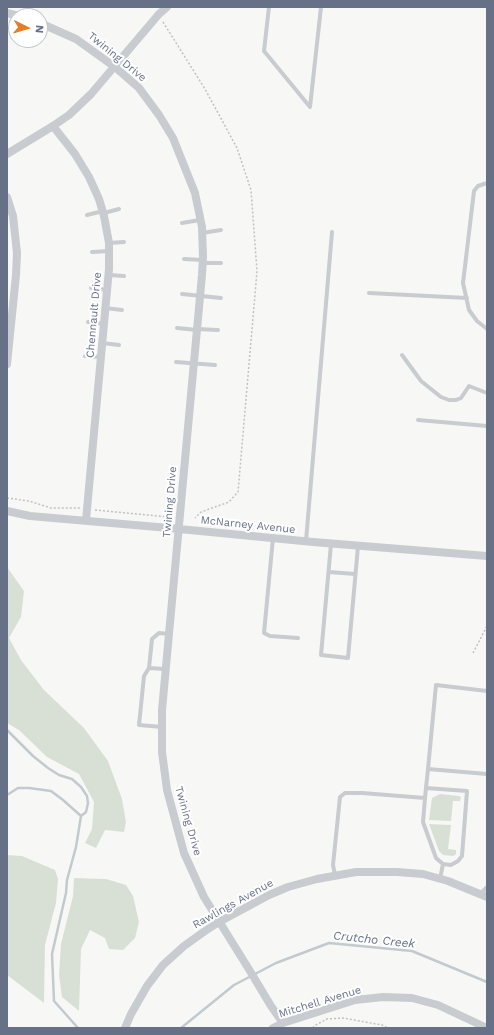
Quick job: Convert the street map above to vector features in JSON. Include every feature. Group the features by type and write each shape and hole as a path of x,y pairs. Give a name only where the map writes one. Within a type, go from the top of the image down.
{"street":[{"path":"7,154 53,126 91,94 159,14 167,7"},
{"name":"Twining Drive","path":"48,27 76,39 115,67 139,88 159,115 173,138 195,193 201,220 203,261 162,710 162,752 167,790 175,823 184,853 204,898 283,1023"},
{"name":"Chennault Drive","path":"53,126 75,154 90,177 103,212 109,247 106,308 86,520"},
{"path":"7,197 13,216 17,253 7,364"},
{"name":"McNarney Avenue","path":"7,511 30,516 86,520 306,542 487,556"},
{"name":"Rawlings Avenue","path":"125,1028 131,1014 144,992 164,965 184,946 204,930 276,892 317,878 356,872 398,872 423,874 485,892"},
{"name":"Mitchell Avenue","path":"274,1028 283,1023 355,1000 384,997 412,998 438,1004 475,1025 486,1028"}],"lane":[{"path":"269,7 264,51 310,107 321,7"},
{"path":"487,183 478,186 474,191 463,283 469,310 477,321 487,329"},
{"path":"86,215 119,209"},
{"path":"182,223 201,220"},
{"path":"202,233 221,230"},
{"path":"306,542 332,232"},
{"path":"92,252 124,242"},
{"path":"184,259 221,264"},
{"path":"108,275 124,276"},
{"path":"91,288 107,290"},
{"path":"369,293 467,298"},
{"path":"182,294 221,298"},
{"path":"106,308 122,310"},
{"path":"88,322 104,324"},
{"path":"177,328 218,330"},
{"path":"102,343 119,345"},
{"path":"402,355 421,381 441,397 449,400 456,400 461,398 469,386 487,393"},
{"path":"85,356 101,357"},
{"path":"176,362 214,365"},
{"path":"418,420 487,426"},
{"path":"273,538 264,633 270,636 298,638"},
{"path":"331,544 321,655 348,658 358,546"},
{"path":"328,572 355,574"},
{"path":"162,727 139,725 144,676 149,668 152,639 159,633 170,634"},
{"path":"149,668 166,669"},
{"path":"426,788 467,792 462,856 452,865 443,864 436,858 423,822 425,798 436,685 487,691"},
{"path":"428,769 487,774"},
{"path":"335,875 333,864 340,797 345,794 362,793 425,798"},
{"path":"440,879 443,864"}],"path":[{"path":"159,14 206,89 237,148 251,190 257,270 238,492 229,502 201,512 195,518"},
{"path":"473,653 487,626"},
{"path":"313,1028 327,1019 343,1018 382,1025 388,1028"}],"shaded area":[{"path":"7,567 24,591 21,617 9,638 21,660 44,690 84,728 108,761 122,799 126,822 124,832 105,830 96,848 85,843 92,829 94,802 79,774 47,757 19,730 7,723"},
{"path":"440,794 461,797 460,801 453,801 451,821 429,820 432,798"},
{"path":"429,824 451,825 448,849 456,850 456,854 453,856 443,855 439,851"},
{"path":"7,855 22,856 55,870 58,879 56,903 45,945 44,1003 7,975"},
{"path":"74,878 106,879 126,885 133,896 139,922 135,938 123,950 109,949 105,938 90,930 81,949 79,1011 62,997 59,975 61,944 73,896"}],"waterway":[{"path":"7,730 33,756 48,768 59,775 72,779 81,787 87,796 88,803 86,812 81,816"},
{"name":"Crutcho Creek","path":"7,795 18,788 51,791 81,816"},
{"name":"Crutcho Creek","path":"78,1028 54,1001 52,954 66,893 67,880 76,847 81,816"},
{"name":"Crutcho Creek","path":"181,1028 234,985 276,963 329,943 412,951 487,982"}]}
